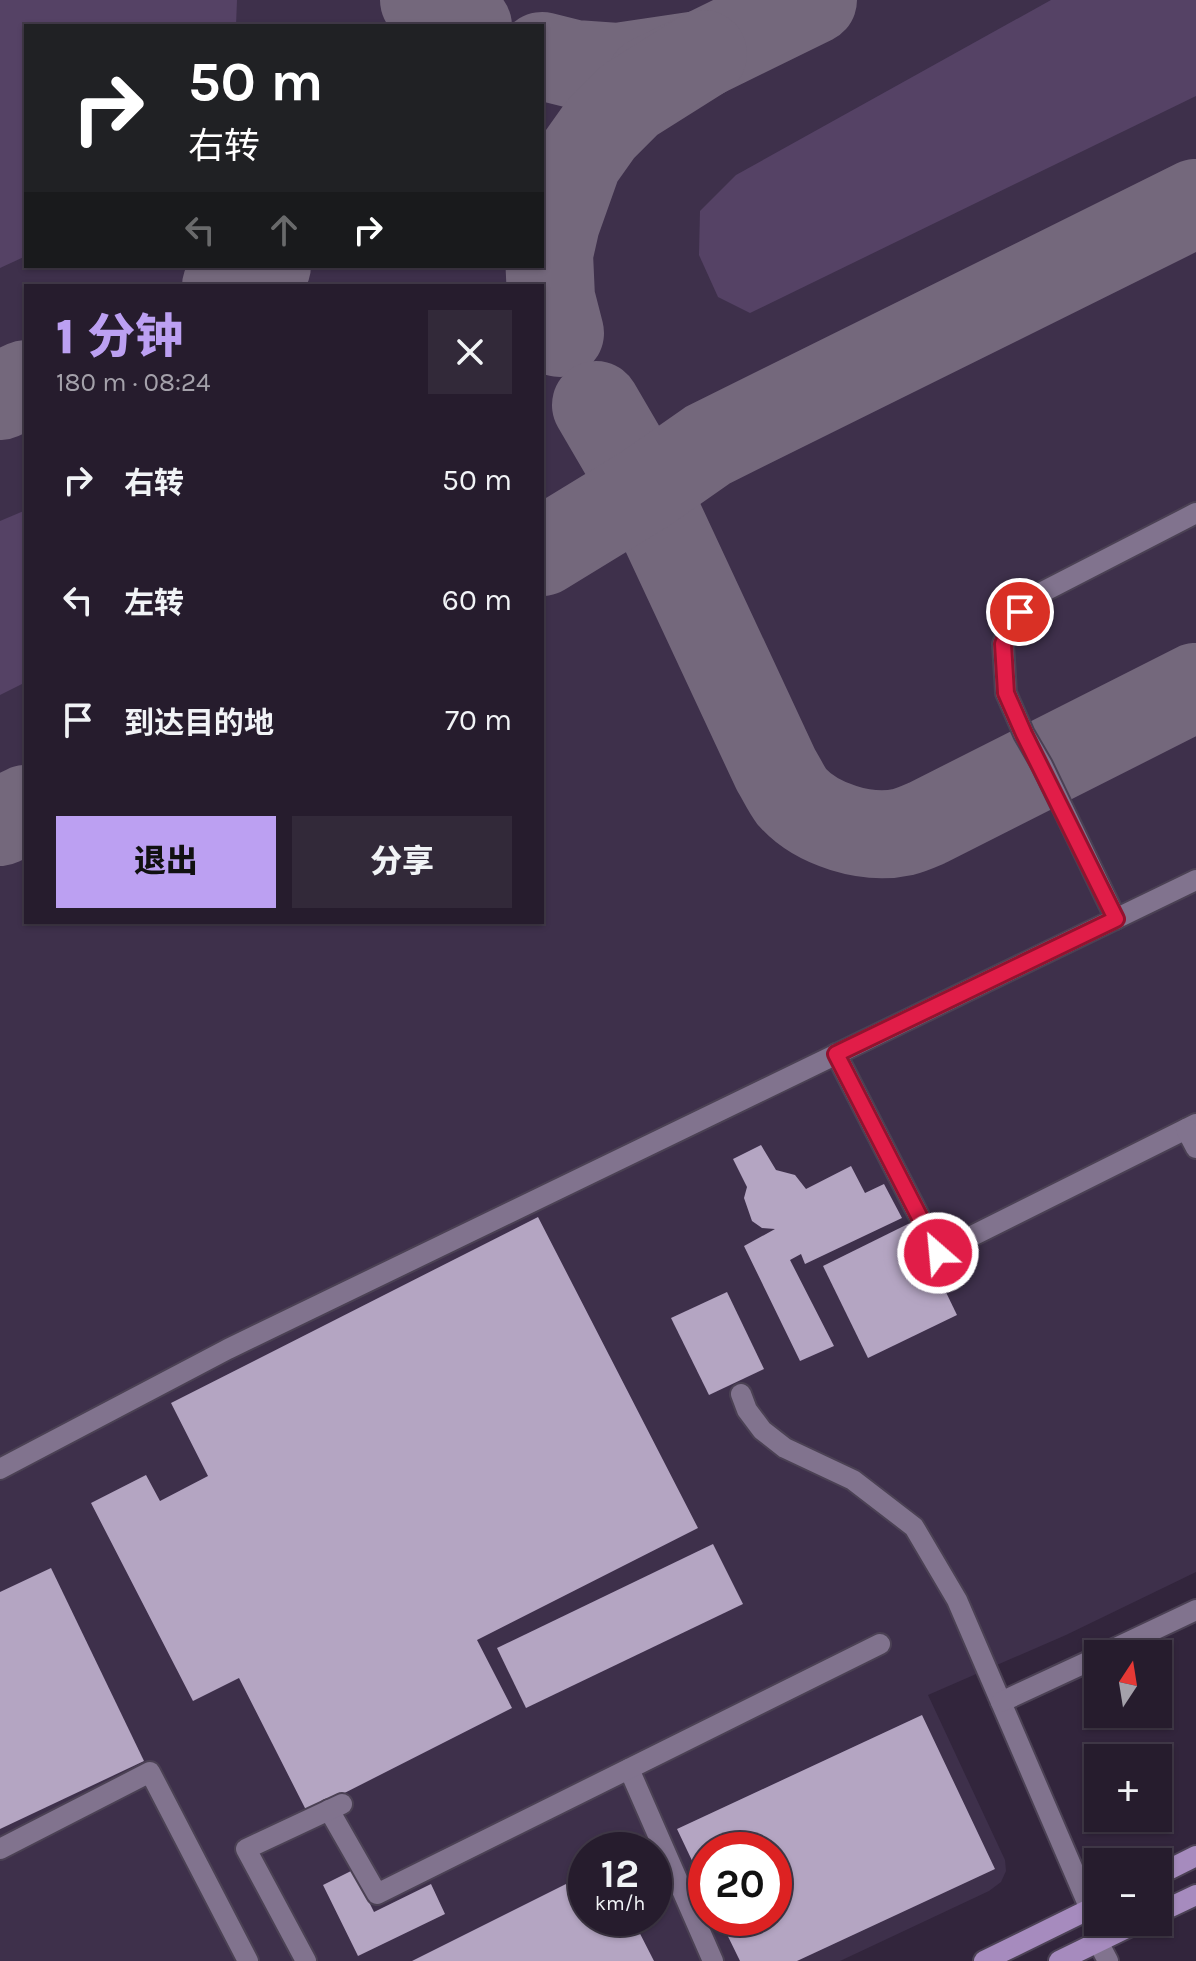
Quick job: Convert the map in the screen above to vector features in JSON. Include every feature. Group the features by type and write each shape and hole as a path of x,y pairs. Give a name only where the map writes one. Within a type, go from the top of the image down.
{"main road":[{"path":"1172,1868 1196,1856"},
{"path":"1172,1906 1196,1895"},
{"path":"984,1961 1084,1912"},
{"path":"1059,1961 1110,1936"}],"street":[{"path":"1116,919 1006,693 1003,644 1010,625 1029,599 1196,513"},
{"path":"0,1469 242,1342 1196,880"},
{"path":"836,1054 938,1253 1191,1127 1196,1148"},
{"path":"741,1394 747,1410 762,1430 785,1448 853,1480 914,1527 957,1600 1084,1885"},
{"path":"1133,1640 1196,1610"},
{"path":"306,1961 246,1849 336,1807 377,1894 880,1644"},
{"path":"1001,1702 1084,1663"},
{"path":"629,1769 713,1961"},
{"path":"0,1849 150,1772 248,1961"},
{"path":"1098,1942 1108,1961"}],"shaded area":[{"path":"0,0 1196,0 1196,1572 1066,1635 928,1695 1005,1860 1006,1871 1001,1882 989,1891 840,1961 0,1961"},
{"path":"0,0 237,0 236,24 24,24 24,257 0,268"},
{"path":"1051,0 1196,0 1196,96 750,313 718,297 699,255 700,211 736,175"},
{"path":"24,511 24,683 0,695 0,521"}],"building":[{"path":"761,1145 776,1170 795,1175 806,1189 851,1166 865,1193 884,1184 902,1218 805,1264 801,1254 790,1260 834,1346 800,1361 744,1246 775,1229 762,1228 752,1221 744,1198 747,1187 733,1159"},
{"path":"538,1217 698,1528 477,1640 512,1708 307,1812 239,1678 193,1701 91,1503 146,1475 160,1501 208,1476 171,1403"},
{"path":"912,1222 957,1315 868,1358 823,1266"},
{"path":"727,1292 764,1369 709,1395 671,1318"},
{"path":"713,1544 743,1604 526,1708 497,1648"},
{"path":"51,1568 144,1761 0,1829 0,1592"},
{"path":"922,1715 995,1869 797,1961 740,1961 728,1936 792,1936 792,1832 688,1832 688,1852 677,1829"},
{"path":"353,1870 374,1912 431,1884 445,1914 358,1956 323,1885"},
{"path":"568,1883 568,1936 641,1936 654,1961 412,1961"}],"taxiway":[{"path":"424,0 465,24"},
{"path":"650,80 813,0"},
{"path":"560,333 551,298 549,254 556,223 578,161 600,130 630,100 703,54"},
{"path":"544,56 574,64 617,67 698,55"},
{"path":"544,551 645,489 708,445 1196,203"},
{"path":"230,284 263,268"},
{"path":"0,396 24,385"},
{"path":"596,405 645,489 776,770 792,797 802,807 829,822 874,834 912,829 1196,687"},
{"path":"0,822 24,810"}],"route":[{"path":"938,1253 836,1054 1116,919 1006,693 1003,644 1010,625 1020,612"}]}
